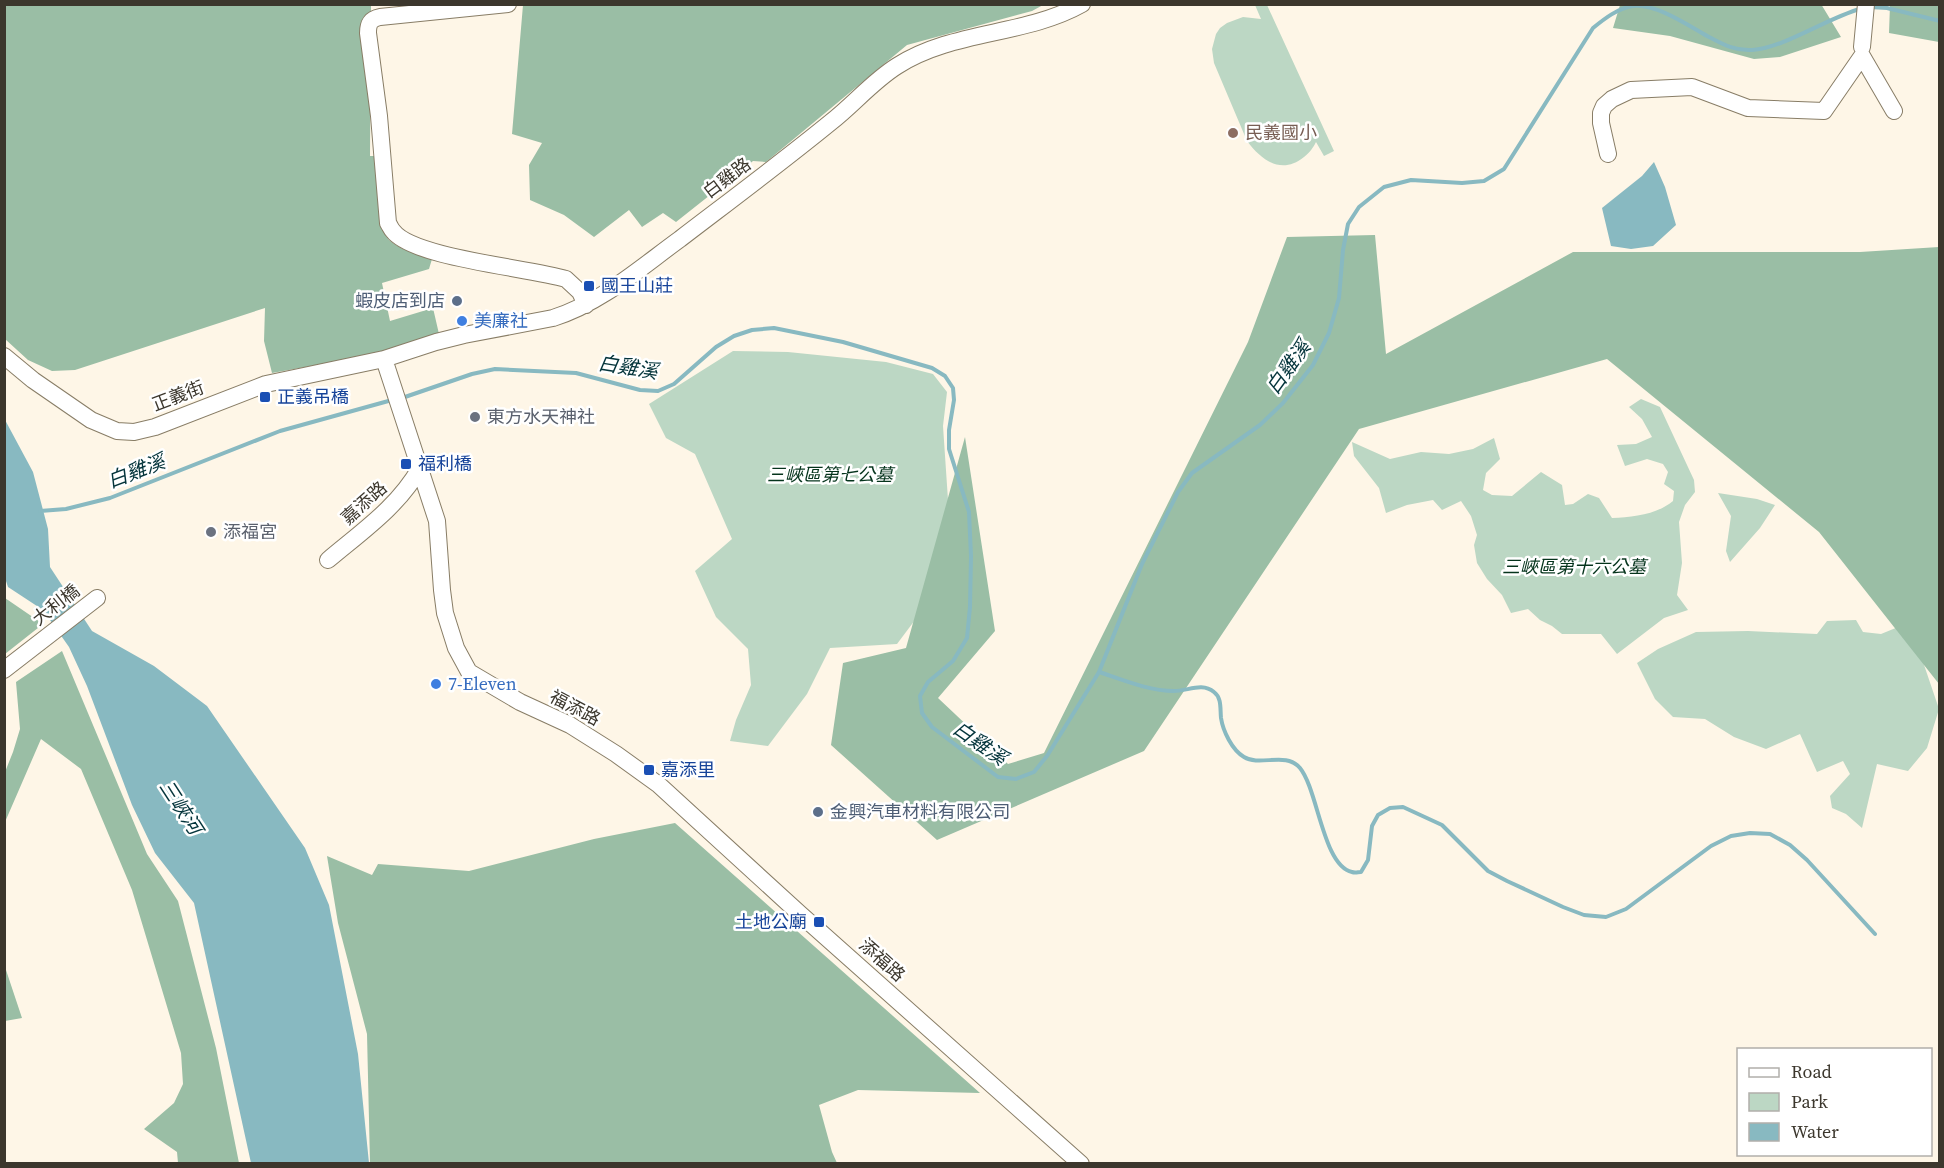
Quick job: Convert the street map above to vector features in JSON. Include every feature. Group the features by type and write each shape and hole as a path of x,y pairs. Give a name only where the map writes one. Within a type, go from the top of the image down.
{"street":[{"path":"508,4 380,17 371,20 368,33 380,116 388,223 393,232 402,239 434,251 566,279 580,292 586,305"},
{"name":"白雞路","path":"384,359 421,346 464,335 553,318 586,305 739,195 909,58 943,45 1053,17 1082,4"},
{"path":"1862,47 1866,4"},
{"path":"1608,154 1600,113 1612,99 1631,90 1692,87 1748,108 1824,111 1862,56 1894,111"},
{"name":"正義街","path":"4,356 33,380 91,420 117,431 134,432 266,384 384,359"},
{"path":"384,359 420,468"},
{"name":"嘉添路","path":"328,560 390,508 411,485 420,468"},
{"name":"福添路","path":"420,468 437,521 446,613 456,648 469,672 520,702 570,725 659,785"},
{"name":"大利橋","path":"8,667 97,598"},
{"name":"添福路","path":"659,785 1081,1164"}],"green space":[{"path":"523,4 1043,5 1032,11 907,45 766,162 753,161 676,222 663,213 642,227 629,210 594,237 564,215 530,200 529,165 542,143 512,134"},
{"path":"1821,4 1841,37 1780,57 1754,59 1670,36 1613,28 1620,5"},
{"path":"5,5 371,5 370,156 376,156 379,209 383,229 394,244 432,259 429,269 382,283 390,321 433,308 439,334 383,353 272,373 264,341 265,308 75,370 52,371 28,360 5,339"},
{"path":"1255,5 1267,5 1334,151 1324,156 1316,142 1304,157 1288,165 1280,165 1266,160 1247,141 1214,63 1212,49 1216,34 1227,23 1243,17 1261,19"},
{"path":"1890,5 1939,5 1939,42 1889,33"},
{"path":"1375,235 1386,354 1573,252 1860,252 1939,247 1939,684 1819,532 1607,359 1359,429 1144,751 937,840 831,745 843,663 906,648 965,437 995,631 938,698 1008,764 1044,753 1248,342 1287,237"},
{"name":"三峽區第七公墓","path":"733,351 788,352 886,362 933,374 947,392 943,426 948,500 933,596 897,644 830,648 807,694 768,746 730,741 751,685 748,649 716,617 695,571 732,539 695,454 666,438 649,404"},
{"name":"三峽區第十六公墓","path":"1641,399 1660,407 1694,480 1695,492 1685,505 1679,522 1682,563 1677,595 1688,610 1664,618 1617,654 1601,634 1562,634 1528,609 1511,613 1502,595 1487,579 1477,563 1474,545 1477,535 1471,516 1461,501 1442,510 1433,500 1407,505 1386,513 1379,488 1354,456 1352,442 1390,459 1421,452 1449,454 1473,449 1494,438 1500,459 1486,473 1483,490 1492,495 1512,496 1541,472 1562,485 1565,505 1573,504 1588,494 1599,498 1612,518 1644,514 1673,501 1674,491 1664,484 1668,472 1663,464 1647,459 1625,466 1617,445 1636,444 1652,437 1642,419 1629,407"},
{"path":"1718,493 1757,499 1775,505 1760,528 1730,562 1726,551 1731,516"},
{"path":"5,598 43,624 5,654"},
{"path":"1856,620 1863,632 1881,634 1903,625 1921,656 1939,709 1927,748 1908,771 1877,764 1862,828 1846,814 1832,808 1830,796 1850,774 1843,761 1817,772 1800,734 1766,749 1734,737 1705,719 1673,717 1655,699 1637,663 1658,649 1696,632 1748,631 1817,634 1827,621"},
{"path":"62,651 147,854 178,901 216,1048 239,1163 178,1163 177,1152 144,1129 174,1103 183,1084 181,1053 132,890 81,769 41,739 5,822 5,772 20,729 16,682"},
{"path":"675,823 980,1093 858,1090 819,1105 837,1163 370,1163 367,1034 338,923 327,856 372,875 378,864 469,871 594,839"},
{"path":"4,964 22,1018 5,1021 4,1021"}],"water":[{"path":"1654,162 1665,187 1676,225 1653,246 1631,249 1611,246 1602,208 1642,176"},
{"name":"三峽河","path":"4,418 33,472 48,529 50,567 92,631 154,666 207,706 305,848 329,905 358,1054 369,1163 251,1163 194,903 155,853 132,805 87,686 69,647 43,610 8,587 5,578"}],"waterway":[{"name":"白雞溪","path":"402,398 472,374 495,369 576,373 640,390 658,391 674,384 716,347 734,336 752,330 774,328 843,342 932,368 945,376 953,388 954,400 949,430 949,449 969,512 970,607 967,638 953,661 928,682 920,696 922,713 932,727 998,777 1016,779 1034,772 1047,756 1099,672 1142,564 1178,492 1192,473 1260,425 1283,403 1313,365 1329,333 1339,298 1343,250 1348,224 1359,207 1384,187 1411,180 1462,183 1484,181 1504,169 1593,28 1622,9 1633,6 1652,8 1672,16 1725,45 1746,50 1764,48 1792,39 1860,9"},
{"name":"白雞溪","path":"1870,7 1887,8 1940,21"},
{"name":"白雞溪","path":"40,511 66,509 110,498 280,431 392,400"},
{"path":"1099,672 1155,689 1174,691 1200,687 1217,694 1224,729 1232,745 1240,754 1250,760 1288,761 1300,768 1312,793 1334,856 1342,867 1352,872 1361,872 1368,860 1372,826 1378,815 1390,808 1403,807 1442,825 1488,871 1563,907 1584,915 1606,917 1626,909 1711,846 1731,836 1750,833 1770,834 1790,845 1807,860 1875,934"}],"place":[{"name":"民義國小","path":"1233,133"},
{"name":"國王山莊","path":"589,286"},
{"name":"蝦皮店到店","path":"457,301"},
{"name":"美廉社","path":"462,321"},
{"name":"正義吊橋","path":"265,397"},
{"name":"東方水天神社","path":"475,417"},
{"name":"福利橋","path":"406,464"},
{"name":"添福宮","path":"211,532"},
{"name":"7-Eleven","path":"436,684"},
{"name":"嘉添里","path":"649,770"},
{"name":"金興汽車材料有限公司","path":"818,812"},
{"name":"土地公廟","path":"819,922"}]}
